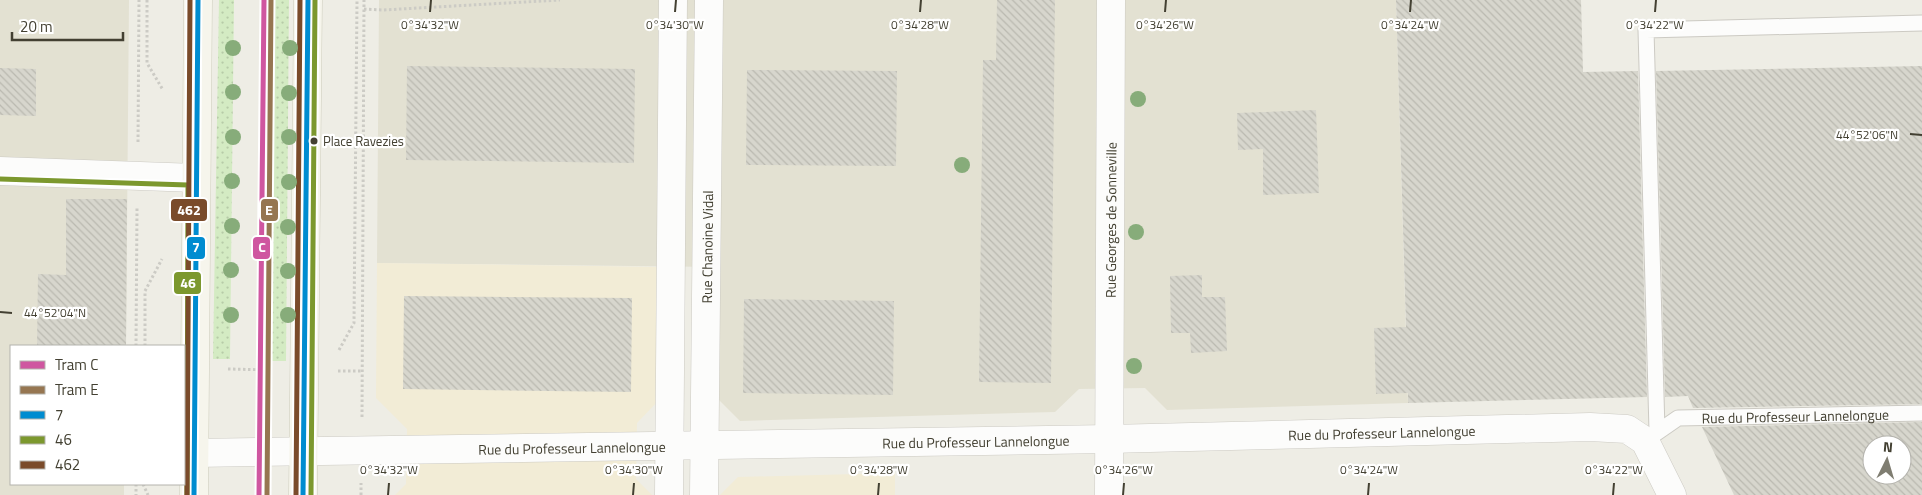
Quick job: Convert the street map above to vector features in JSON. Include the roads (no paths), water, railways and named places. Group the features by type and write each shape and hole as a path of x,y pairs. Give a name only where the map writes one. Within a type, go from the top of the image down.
{"main road":[{"path":"194,495 198,0"},
{"path":"303,495 308,0"}],"street":[{"path":"669,495 673,0"},
{"name":"Rue Chanoine Vidal","path":"704,495 709,0"},
{"name":"Rue Georges de Sonneville","path":"1109,495 1111,0"},
{"path":"0,171 196,178"},
{"name":"Rue du Professeur Lannelongue","path":"194,454 1109,439 1590,427 1627,429 1651,436"},
{"path":"1651,436 1672,495"}],"lane":[{"path":"1651,436 1646,30 1922,23"},
{"name":"Rue du Professeur Lannelongue","path":"1651,436 1678,418 1922,413"}],"tram line":[{"name":"C","path":"259,495 264,0"},
{"name":"E","path":"267,495 271,0"}],"place":[{"name":"Place Ravezies","path":"314,141"}]}
